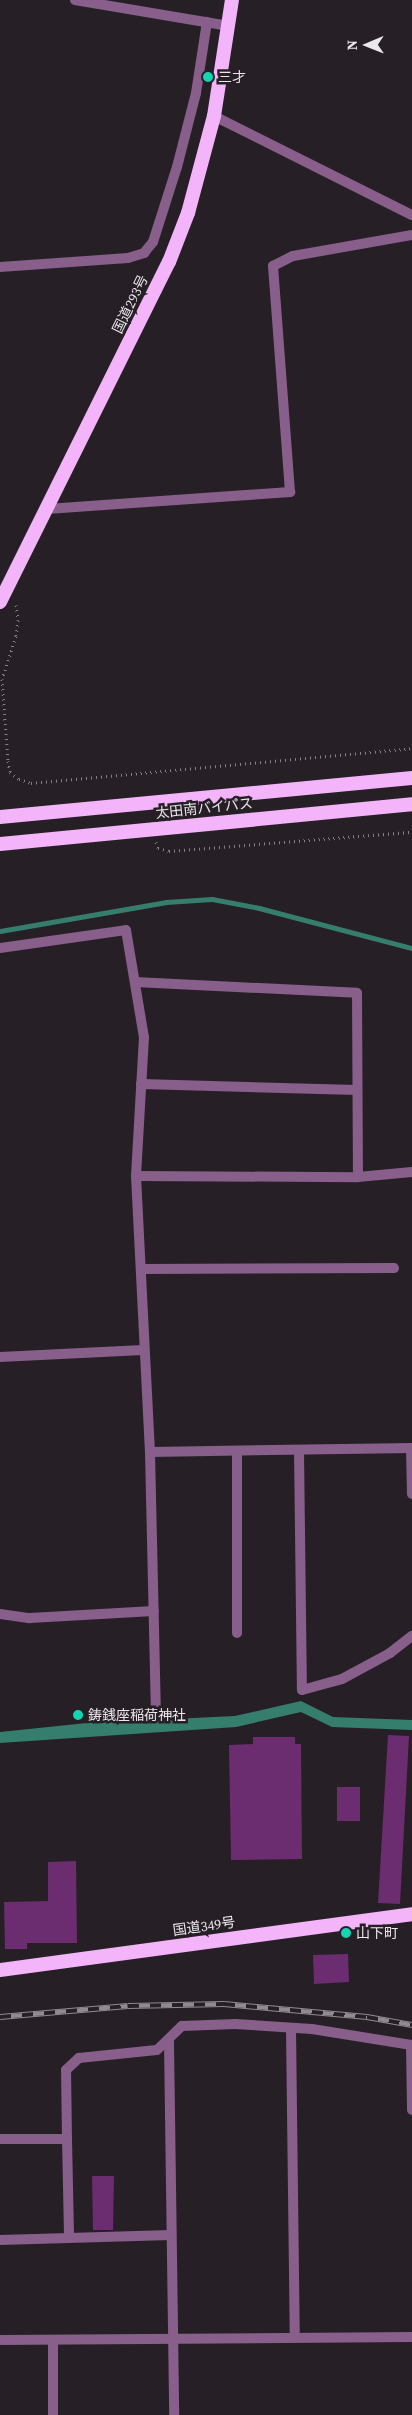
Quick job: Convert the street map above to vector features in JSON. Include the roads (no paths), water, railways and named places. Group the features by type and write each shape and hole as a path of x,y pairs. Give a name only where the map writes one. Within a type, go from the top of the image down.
{"highway":[{"name":"国道293号","path":"2,597 170,262 188,213 214,116 232,0"},
{"name":"太田南バイパス","path":"0,817 412,778"},
{"name":"太田南バイパス","path":"0,844 412,804"},
{"name":"国道349号","path":"0,1970 412,1914"}],"street":[{"path":"75,0 229,26"},
{"path":"0,268 128,258 144,253 153,242 177,168 196,93 207,22"},
{"path":"214,116 412,215"},
{"path":"47,509 290,492 273,266 293,256 412,235"},
{"path":"0,948 126,930 144,1037 136,1176 143,1350 150,1452 156,1716"},
{"path":"135,982 357,993 358,1177"},
{"path":"141,1084 357,1090"},
{"path":"136,1176 358,1177 412,1172"},
{"path":"141,1269 394,1268"},
{"path":"0,1357 143,1350"},
{"path":"150,1452 412,1448 412,1494"},
{"path":"299,1450 302,1690 342,1679 390,1652 412,1636"},
{"path":"237,1451 237,1633"},
{"path":"0,1614 30,1618 154,1611"},
{"path":"69,2238 66,2070 79,2058 157,2050 169,2042 182,2026 236,2024 312,2029 411,2045 412,2110"},
{"path":"290,2029 294,2337"},
{"path":"169,2042 174,2415"},
{"path":"0,2140 67,2139"},
{"path":"0,2240 171,2235"},
{"path":"0,2340 412,2337"},
{"path":"53,2340 53,2415"}],"waterway":[{"path":"0,931 166,902 212,899 259,908 412,948"}],"railway":[{"path":"0,2017 128,2006 224,2004 367,2017 412,2025"}],"place":[{"name":"三才","path":"208,77"},
{"name":"鋳銭座稲荷神社","path":"78,1715"},
{"name":"山下町","path":"346,1933"}]}
